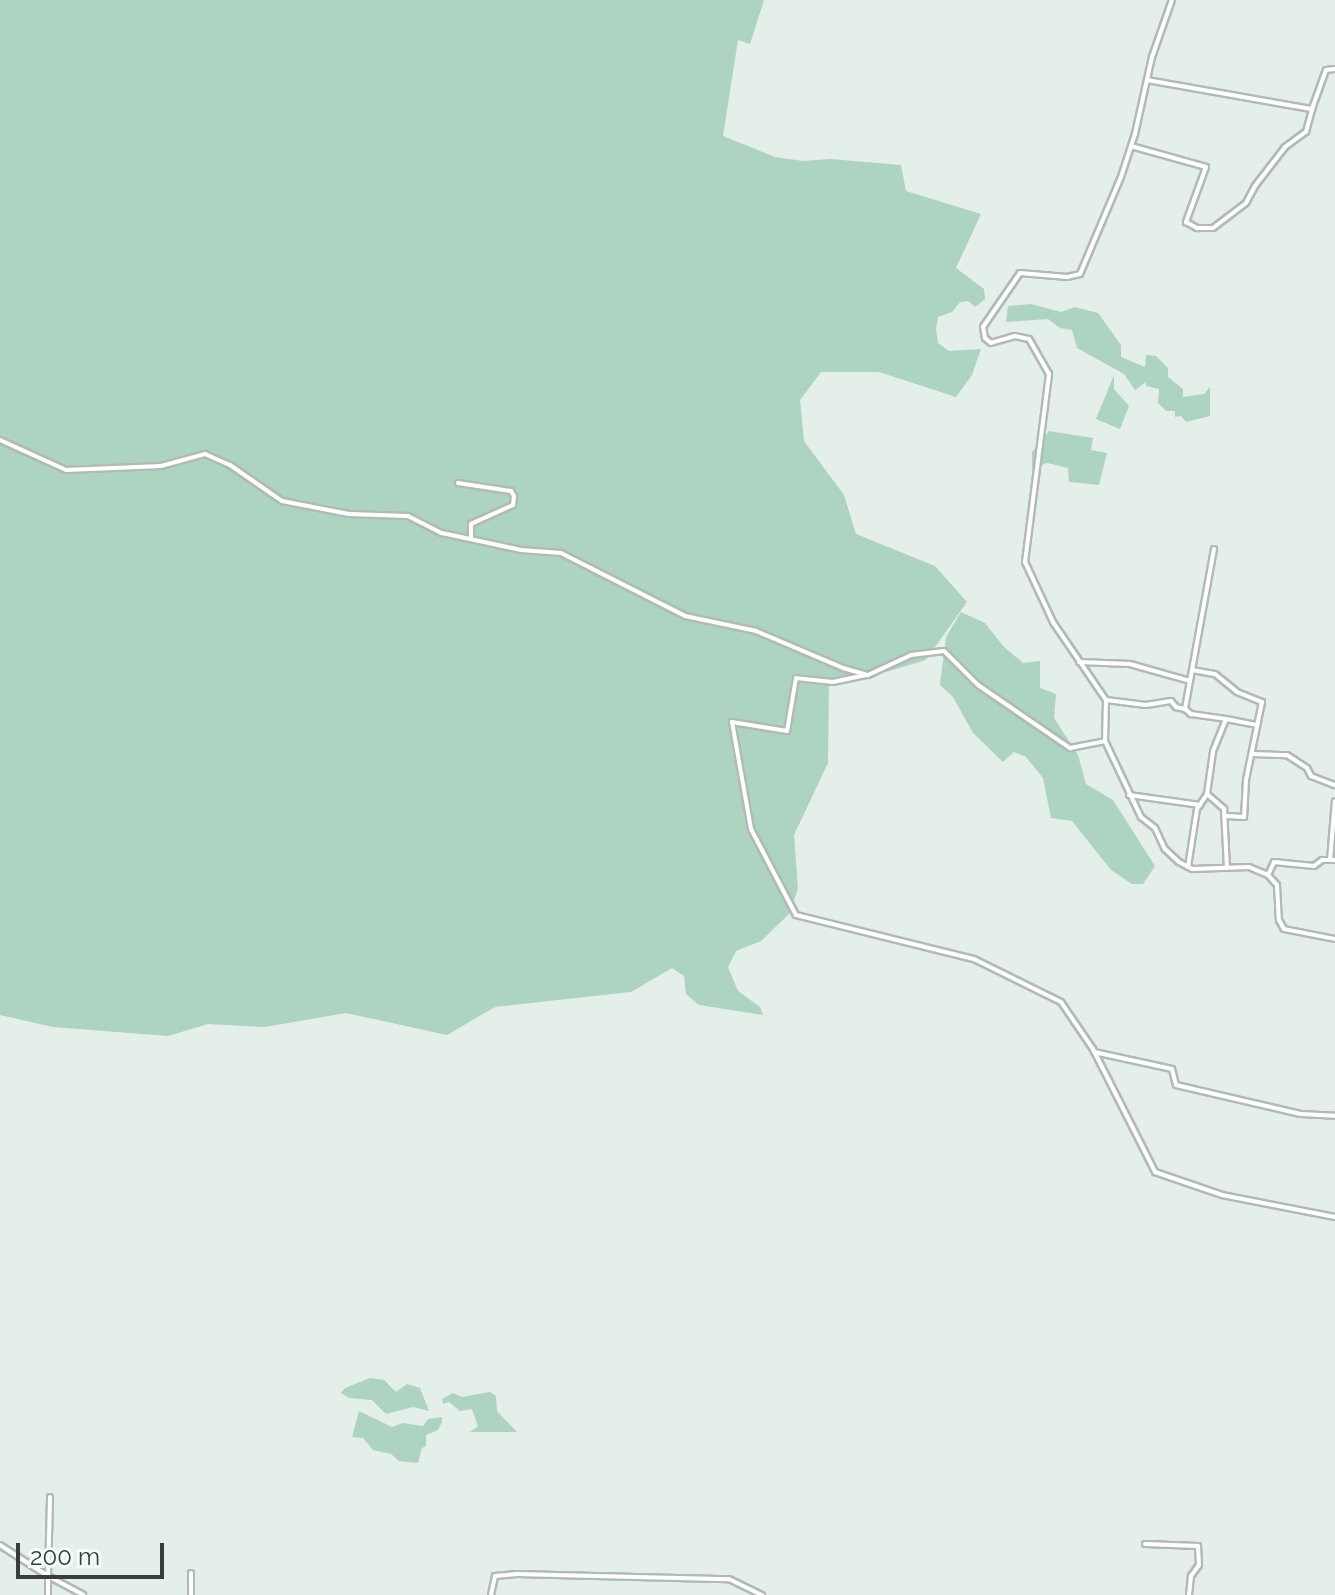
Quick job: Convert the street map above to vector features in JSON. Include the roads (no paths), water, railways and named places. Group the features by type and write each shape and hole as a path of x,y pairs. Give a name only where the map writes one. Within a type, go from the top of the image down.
{"street":[{"path":"1172,0 1147,80 1131,146 1080,274 1067,277 1020,273 983,327 989,342 1015,336 1029,339 1049,373 1025,562 1049,615 1106,700 1105,741 1141,817 1155,828 1165,849 1188,867 1249,867 1268,875 1277,885 1279,920 1284,929 1335,939"},
{"path":"1131,146 1206,167 1186,222 1197,228 1213,228 1246,203 1285,147 1305,133 1326,70 1335,69"},
{"path":"1147,80 1312,109"},
{"path":"0,440 66,470 161,466 205,454 230,465 255,486 290,504 349,514 405,515 442,533 521,550 561,553 685,616 756,631 843,668 868,675"},
{"path":"458,483 511,491 514,496 513,505 471,524 471,537"},
{"path":"1185,709 1214,549"},
{"path":"1105,741 1070,748 971,680 955,658 944,651 911,655 868,675 833,682 796,678 787,731 732,722 751,829 794,912 845,929 974,959 1061,1002 1094,1052 1155,1172 1222,1195 1335,1217"},
{"path":"1079,662 1130,664 1190,681"},
{"path":"1192,670 1215,674 1239,693 1260,699 1244,817 1226,816"},
{"path":"1106,700 1146,705 1170,701 1191,714 1257,725"},
{"path":"1188,867 1200,805 1207,794 1213,752 1226,719"},
{"path":"1252,754 1287,755 1307,768 1311,776 1335,785"},
{"path":"1207,794 1224,807 1227,868"},
{"path":"1129,795 1200,805"},
{"path":"1268,875 1274,862 1314,866 1332,860 1335,801"},
{"path":"1094,1052 1172,1069 1176,1085 1301,1114 1335,1116"},
{"path":"48,1595 50,1497"},
{"path":"1145,1544 1198,1546 1199,1565 1191,1576 1189,1595"},
{"path":"0,1545 83,1595"},
{"path":"191,1573 191,1595"},
{"path":"491,1595 495,1576 517,1574 729,1579 762,1595"}]}
